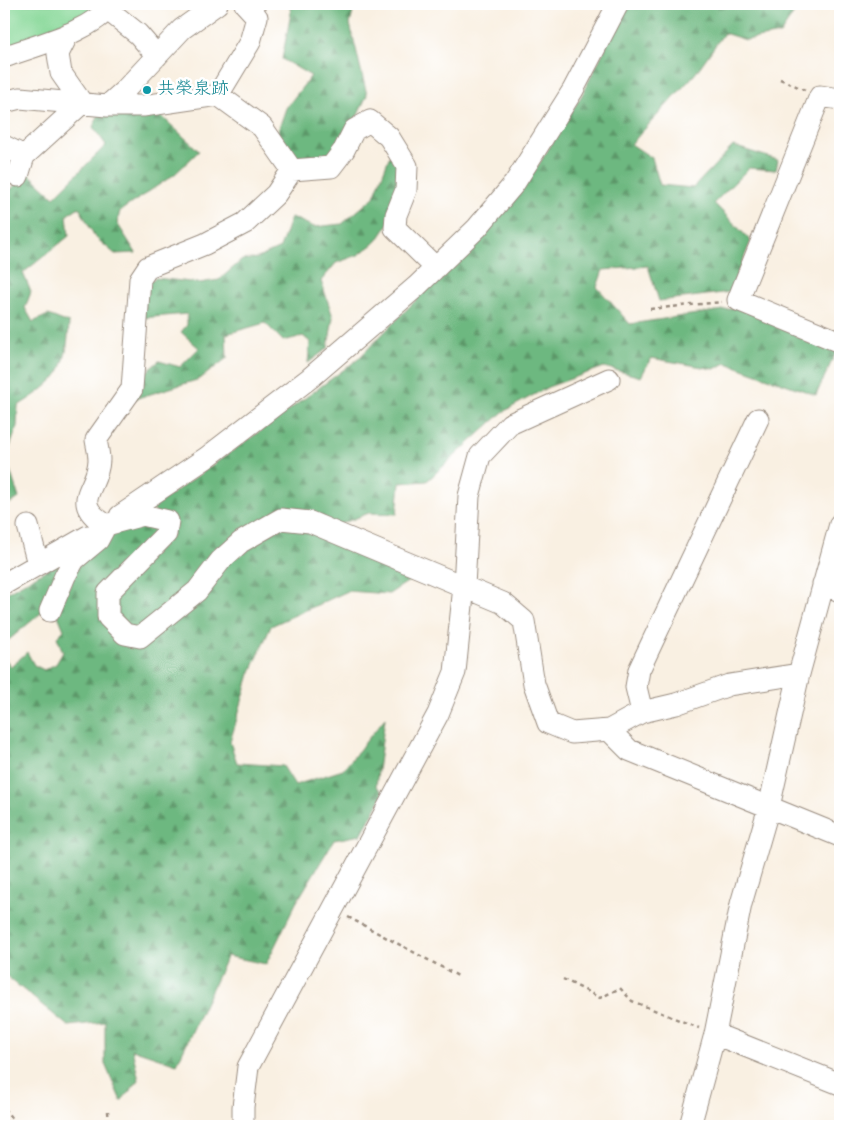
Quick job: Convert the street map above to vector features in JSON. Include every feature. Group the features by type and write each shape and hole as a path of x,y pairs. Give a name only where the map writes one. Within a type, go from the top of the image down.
{"street":[{"path":"107,106 182,29 217,4"},
{"path":"218,94 250,42 256,17 245,4"},
{"path":"4,584 106,525 206,458 310,378 417,286 477,228 514,184 573,90 618,4"},
{"path":"4,57 68,34 89,24 111,7 157,56"},
{"path":"68,34 58,54 61,73 82,103"},
{"path":"61,73 77,58"},
{"path":"4,102 20,98 107,106 143,106 218,94 262,127 292,170"},
{"path":"830,98 738,300 840,342"},
{"path":"4,146 21,166 82,103"},
{"path":"292,170 331,167 344,150 354,130 370,121 389,137 407,166 406,190 396,215 395,228 436,268"},
{"path":"106,525 96,518 88,508 87,492 96,473 99,459 96,440 132,389 140,279 148,267 205,244 245,223 276,194 292,170"},
{"path":"243,1126 242,1107 248,1067 438,714 455,672 464,586 470,496 480,456 510,424 609,379"},
{"path":"642,712 636,687 638,670 758,419"},
{"path":"50,611 74,560 98,540 106,525 143,515 168,521 166,534 108,594 108,617 124,634 140,638 197,591 221,560 241,542 281,519 310,522 503,603 524,621 534,684 548,723 572,733 609,730 642,712 676,704 729,685 799,674"},
{"path":"690,1126 715,1034 741,904 769,807 799,674 831,588 840,524"},
{"path":"28,526 38,564"},
{"path":"609,730 629,750 840,836"},
{"path":"715,1034 840,1084"}],"path":[{"path":"780,79 830,98"},
{"path":"650,309 738,300"},
{"path":"333,909 460,977"},
{"path":"563,979 600,998 620,988 632,1001 715,1034"},
{"path":"4,1108 18,1126"},
{"path":"108,1111 109,1126"}],"green space":[{"path":"4,4 100,4 72,24 4,47"},
{"path":"289,4 355,4 350,24 367,95 357,117 327,158 299,162 277,134 286,108 311,76 282,59 291,13"},
{"path":"627,4 800,4 780,34 746,40 724,33 695,74 631,144 652,158 660,185 693,188 733,146 778,160 776,170 749,168 714,203 751,241 730,292 659,301 648,266 603,270 597,287 630,324 737,308 838,348 816,395 726,363 714,369 651,358 641,377 604,367 548,387 503,412 427,481 400,483 397,514 369,513 338,525 274,513 192,587 140,630 124,628 115,613 114,592 173,535 152,508 357,360 486,229 536,169 582,95"},
{"path":"155,110 199,151 175,174 120,211 117,223 136,253 115,254 95,237 79,207 67,215 69,236 23,273 31,292 25,308 33,322 48,315 69,323 69,329 67,347 60,370 52,381 18,406 17,427 6,458 19,498 6,506 4,505 4,195 29,174 54,197 106,145 93,127 100,112"},
{"path":"390,155 401,167 389,223 377,241 358,255 336,263 321,281 333,317 328,348 308,363 310,342 303,336 283,341 265,323 226,334 227,358 200,379 134,399 145,373 159,361 180,367 199,348 181,332 187,325 187,314 142,318 147,282 156,278 199,283 219,280 242,260 258,258 280,248 291,217 314,227 342,224 374,197"},
{"path":"132,523 160,525 103,589 139,644 228,563 282,525 310,527 421,573 389,594 348,591 271,626 250,674 230,742 237,763 283,766 295,785 343,770 385,718 376,786 384,793 361,835 334,840 296,903 266,964 227,956 177,1064 132,1049 139,1080 121,1101 105,1064 105,1022 68,1026 4,974 4,657 11,667 27,652 34,665 44,670 56,664 63,652 57,637 64,630 57,613 79,565 107,540"},
{"path":"69,557 41,613 4,644 4,594"}],"place":[{"name":"共榮泉跡","path":"147,90"}]}
